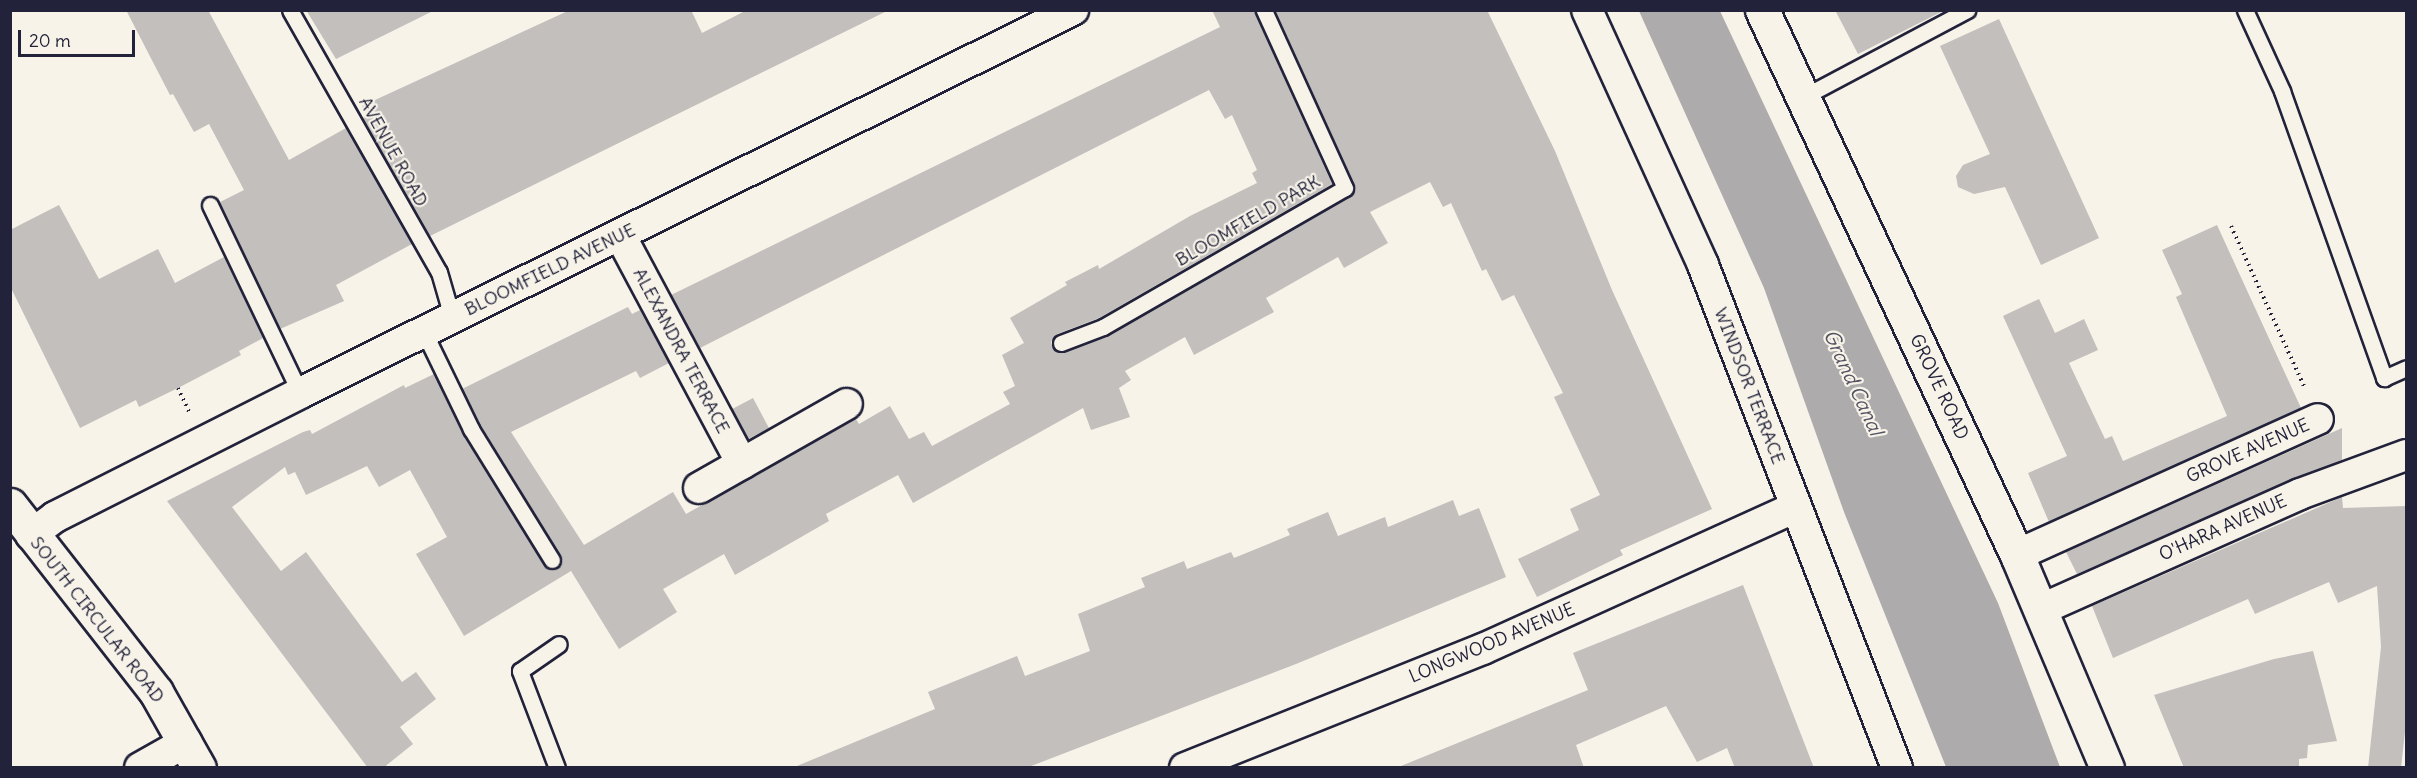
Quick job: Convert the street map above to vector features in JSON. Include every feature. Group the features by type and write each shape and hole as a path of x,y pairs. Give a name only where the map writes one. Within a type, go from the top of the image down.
{"main road":[{"name":"GROVE ROAD","path":"1762,10 2042,609 2107,768"},
{"name":"SOUTH CIRCULAR ROAD","path":"10,505 31,535 156,692 192,755"}],"street":[{"name":"BLOOMFIELD AVENUE","path":"31,535 55,517 300,393 452,317 621,237 1072,10"},
{"name":"WINDSOR TERRACE","path":"1587,10 1703,265 1794,508 1897,768"},
{"name":"ALEXANDRA TERRACE","path":"621,237 742,464"},
{"path":"699,489 847,404"},
{"name":"GROVE AVENUE","path":"2017,555 2318,419"},
{"name":"O'HARA AVENUE","path":"2042,609 2300,494 2406,455"},
{"name":"LONGWOOD AVENUE","path":"1185,768 1483,649 1794,508"},
{"path":"140,768 192,755"}],"lane":[{"name":"AVENUE ROAD","path":"290,10 439,272 452,317"},
{"name":"BLOOMFIELD PARK","path":"1061,343 1103,327 1345,188 1264,10"},
{"path":"1803,97 1967,10"},
{"path":"2245,10 2282,91 2384,378 2406,368"},
{"path":"210,205 300,393"},
{"path":"424,332 471,429 552,560"},
{"path":"556,768 520,671 560,644"}],"path":[{"name":"GROVE AVENUE","path":"2231,226 2318,419"}],"water":[{"name":"Grand Canal","path":"1639,11 1720,11 1998,603 2060,767 1946,767 1844,512 1764,288"}],"building":[{"path":"126,10 208,10 289,160 346,128 412,244 336,285 344,301 280,329 220,202 244,190 209,124 194,132 173,94 170,95"},
{"path":"306,10 435,10 336,59"},
{"path":"570,10 691,10 702,33 747,10 889,10 430,236 363,118 367,116 362,106"},
{"path":"1212,10 1254,10 1332,184 1099,318 1057,334 1051,342 1054,350 1064,352 1108,335 1353,194 1354,184 1275,10 1487,10 1555,151 1612,290 1712,509 1620,550 1623,555 1537,597 1518,559 1579,530 1570,509 1600,495 1554,397 1563,393 1514,295 1502,301 1486,269 1482,271 1451,203 1443,207 1430,182 1370,212 1388,243 1344,268 1338,257 1266,298 1274,312 1194,355 1185,337 1125,371 1131,380 1119,388 1130,417 1091,430 1083,408 913,503 898,475 826,514 829,521 735,575 724,554 663,589 677,612 619,649 571,571 464,636 416,554 447,537 410,470 379,487 367,466 306,495 295,472 288,475 285,467 232,507 281,571 306,552 402,682 416,672 436,699 400,727 413,744 383,768 368,768 167,501 303,432 310,430 312,434 404,385 405,388 434,374 463,434 544,565 557,569 560,555 480,424 462,389 628,307 632,314 640,310 669,363 640,378 636,371 511,432 584,545 673,492 686,514 856,419 859,424 890,406 909,439 924,432 932,446 1010,404 1003,392 1015,386 1002,355 1024,343 1010,318 1067,285 1065,282 1098,265 1099,269 1190,216 1257,183 1252,173 1257,170 1232,115 1225,119 1209,90 700,348 671,295 1220,27"},
{"path":"1835,10 1945,10 1858,54"},
{"path":"1999,19 2099,238 2041,265 2005,187 1974,194 1958,187 1956,176 1963,165 1990,154 1940,46"},
{"path":"59,205 99,279 158,249 175,283 224,257 263,338 239,351 241,355 178,388 139,407 136,400 80,428 10,286 10,230"},
{"path":"2217,225 2301,408 2049,522 2028,473 2067,456 2003,316 2039,299 2055,333 2084,319 2098,350 2069,363 2105,439 2112,436 2123,461 2227,416 2176,297 2182,294 2162,250"},
{"path":"753,398 769,428 748,439 732,409"},
{"path":"2342,428 2342,460 2077,574 2066,552"},
{"path":"2342,497 2343,508 2406,506 2406,723 2401,768 2368,768 2381,647 2377,586 2338,603 2329,582 2255,614 2248,599 2113,658 2092,606"},
{"path":"1453,500 1459,516 1479,508 1506,577 1296,664 1026,768 792,768 935,709 928,692 1017,656 1025,676 1090,651 1078,614 1145,587 1141,578 1184,561 1187,569 1231,552 1234,558 1290,535 1287,529 1328,512 1338,536 1385,517 1388,527"},
{"path":"1743,585 1814,768 1735,768 1727,748 1697,762 1666,706 1576,745 1584,768 1396,768 1588,690 1573,653"},
{"path":"2313,651 2337,741 2308,745 2307,758 2299,759 2299,768 2184,768 2154,695 2274,659"}]}
